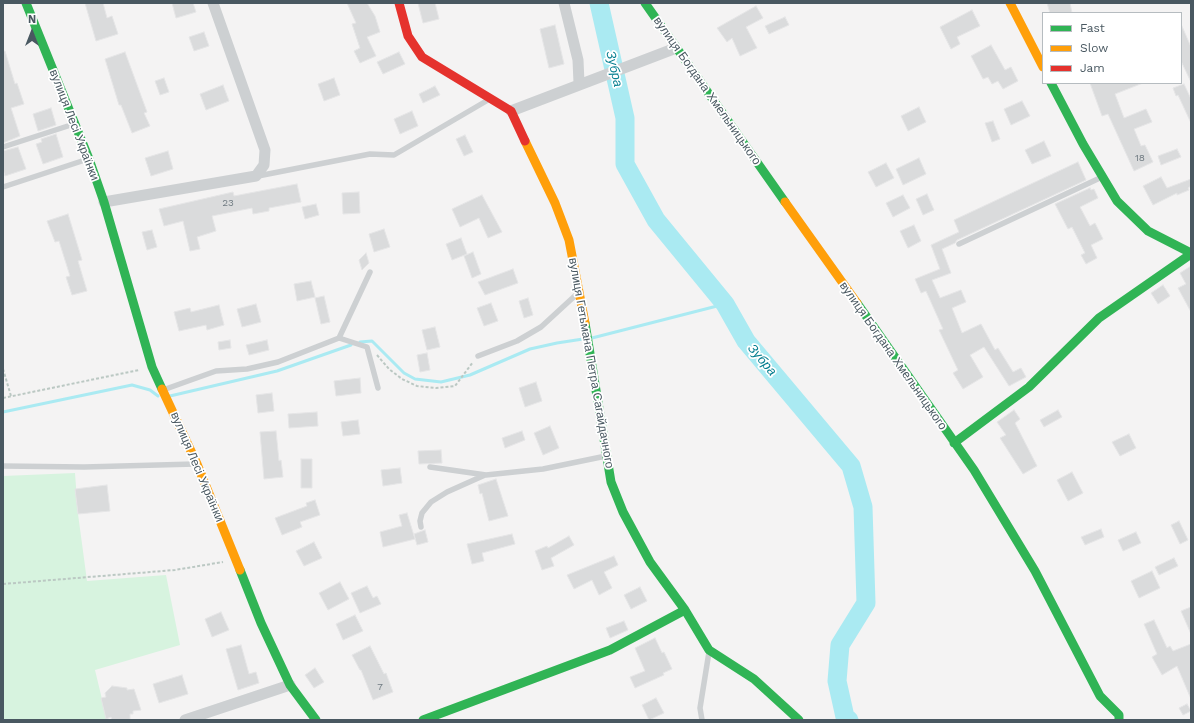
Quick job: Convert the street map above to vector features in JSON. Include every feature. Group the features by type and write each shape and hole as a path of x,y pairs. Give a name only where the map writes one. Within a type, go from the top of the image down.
{"street":[{"name":"вулиця Лесі Українки","path":"26,3 76,123 104,202 152,367 197,464 261,623 290,685 316,720"},
{"path":"104,202 256,176 264,165 265,150 213,3"},
{"path":"399,3 408,36 422,57 511,111 579,83 603,76 676,48"},
{"path":"564,3 578,60 579,83"},
{"name":"вулиця Богдана Хмельницького","path":"645,3 974,470 1035,571 1100,696 1120,718"},
{"path":"1010,3 1042,65"},
{"path":"954,442 1028,387 1099,318 1191,253 1148,231 1117,201 1102,177 1052,84"},
{"name":"вулиця Гетьмана Петра Сагайдачного","path":"511,111 555,203 569,240 580,292 611,482 623,512 650,562 685,610 709,650 754,679 799,720"},
{"path":"423,720 610,650 685,610"},
{"path":"185,720 290,685"}],"lane":[{"path":"256,176 370,154 394,155 491,99"},
{"path":"3,146 76,123"},
{"path":"3,187 89,159"},
{"path":"960,244 1102,177"},
{"path":"339,338 370,272"},
{"path":"478,356 517,341 541,327 580,292"},
{"path":"163,390 216,371 247,369 278,362 339,338 367,347 378,388"},
{"path":"430,467 486,475 543,469 606,455"},
{"path":"3,466 84,467 197,464"},
{"path":"421,526 422,513 431,502 447,492 486,475"},
{"path":"702,720 700,708 709,650"}],"path":[{"path":"367,347 380,358 389,369 417,386 436,388 455,386 478,356"},
{"path":"3,398 152,367"},
{"path":"3,369 11,396"},
{"path":"3,584 175,570 236,560"}],"green space":[{"path":"75,473 78,514 87,581 166,575 180,645 95,670 107,720 3,720 3,476"}],"building":[{"path":"85,3 103,3 107,18 112,16 118,34 96,41"},
{"path":"172,3 193,3 196,12 176,18"},
{"path":"347,3 367,3 375,16 380,32 367,37 376,56 360,63 354,51 360,48 352,24 356,23"},
{"path":"418,3 435,3 439,19 423,23"},
{"path":"1047,3 1070,3 1072,12 1050,12"},
{"path":"756,6 763,18 746,27 757,48 740,56 732,38 727,42 717,28"},
{"path":"972,10 980,26 957,37 960,44 951,49 940,27"},
{"path":"785,17 789,25 769,34 765,26"},
{"path":"555,25 564,64 549,68 540,29"},
{"path":"1182,26 1191,47 1191,82 1182,63"},
{"path":"204,32 209,46 194,51 189,37"},
{"path":"991,45 1005,70 1011,67 1018,81 1003,89 998,81 992,84 988,77 983,79 971,56"},
{"path":"3,51 5,51 15,84 17,83 24,104 11,108 20,136 3,143"},
{"path":"125,52 147,112 144,113 150,126 132,133 121,105 119,105 105,59"},
{"path":"399,52 405,64 383,74 377,62"},
{"path":"164,78 169,92 160,95 155,81"},
{"path":"334,78 340,95 324,101 318,84"},
{"path":"1090,84 1140,84 1115,94 1124,118 1146,109 1152,122 1134,129 1141,146 1145,145 1153,162 1134,171 1108,114 1102,116"},
{"path":"1184,84 1191,99 1191,123 1178,95 1176,96 1173,88"},
{"path":"223,85 229,101 206,110 200,94"},
{"path":"435,86 440,95 423,103 419,94"},
{"path":"1022,101 1030,116 1011,125 1004,109"},
{"path":"919,107 926,122 908,131 901,116"},
{"path":"51,108 56,125 38,131 33,114"},
{"path":"412,111 418,126 400,134 394,119"},
{"path":"993,121 1000,139 992,142 985,123"},
{"path":"56,134 63,157 43,164 36,144 42,142 41,139"},
{"path":"465,135 473,152 464,156 456,139"},
{"path":"1044,141 1051,156 1032,164 1025,150"},
{"path":"18,147 26,169 5,176 3,169 3,151"},
{"path":"1177,149 1181,157 1161,165 1158,156"},
{"path":"168,151 173,169 151,176 145,158"},
{"path":"919,158 926,174 903,185 896,169"},
{"path":"1078,162 1086,180 957,240 955,243 942,249 951,273 932,280 940,298 961,290 966,302 952,308 962,333 981,324 995,350 998,348 1013,372 1021,368 1026,377 1009,386 984,347 970,355 983,377 963,389 953,373 958,370 939,330 943,329 926,291 921,293 915,279 940,269 931,245 959,232 954,220"},
{"path":"886,163 894,178 876,187 868,172"},
{"path":"1161,177 1167,188 1191,179 1191,186 1188,188 1189,190 1177,195 1177,193 1153,205 1143,186"},
{"path":"297,184 301,202 269,208 269,211 253,214 252,208 212,216 216,231 197,237 200,249 190,251 183,221 164,226 159,209 233,192 234,196"},
{"path":"1090,188 1091,190 1094,189 1098,198 1080,207 1090,226 1095,223 1103,239 1091,245 1097,258 1086,264 1081,255 1085,253 1072,227 1068,229 1055,204"},
{"path":"359,192 360,213 343,214 342,193"},
{"path":"927,194 934,210 923,215 916,199"},
{"path":"482,195 502,232 488,238 479,218 460,227 452,209"},
{"path":"903,195 910,208 893,217 886,203"},
{"path":"316,204 319,215 305,219 302,207"},
{"path":"68,214 82,260 78,261 87,291 72,295 66,277 70,276 59,241 55,242 47,221"},
{"path":"914,225 921,241 908,248 900,231"},
{"path":"384,229 390,247 374,252 369,234"},
{"path":"152,230 157,247 147,250 142,232"},
{"path":"461,238 467,254 452,260 446,244"},
{"path":"473,252 481,274 472,278 464,256"},
{"path":"366,253 369,263 362,270 359,260"},
{"path":"1191,266 1191,312 1178,288 1186,284 1180,273"},
{"path":"513,269 518,283 485,295 478,282"},
{"path":"311,281 315,297 297,301 294,284"},
{"path":"1163,285 1170,296 1158,304 1151,293"},
{"path":"324,296 330,322 321,324 315,298"},
{"path":"528,298 533,315 524,318 519,301"},
{"path":"491,303 498,321 484,326 477,308"},
{"path":"256,304 261,322 242,327 237,309"},
{"path":"219,305 224,325 207,330 206,325 179,331 174,312 190,308 191,312"},
{"path":"435,327 440,347 427,350 422,330"},
{"path":"230,340 231,348 219,350 218,342"},
{"path":"267,340 269,350 249,355 246,345"},
{"path":"427,353 430,370 420,372 417,355"},
{"path":"360,378 361,393 336,396 334,381"},
{"path":"536,382 542,401 525,407 519,388"},
{"path":"272,393 274,411 258,413 256,395"},
{"path":"1014,410 1020,419 1015,423 1037,466 1023,474 1000,438 1006,435 997,422"},
{"path":"1058,410 1062,417 1044,427 1040,420"},
{"path":"317,412 318,426 289,428 288,414"},
{"path":"358,420 360,434 343,436 341,422"},
{"path":"550,426 559,448 543,455 534,433"},
{"path":"276,431 279,461 281,460 283,477 264,479 260,432"},
{"path":"522,431 525,440 505,448 502,438"},
{"path":"1129,434 1136,448 1120,456 1112,442"},
{"path":"441,450 442,463 419,464 418,451"},
{"path":"301,459 312,459 312,488 301,488"},
{"path":"400,468 402,483 383,486 381,470"},
{"path":"1072,472 1083,493 1068,501 1057,480"},
{"path":"496,479 508,516 489,521 482,493 480,494 478,485"},
{"path":"107,485 110,511 78,514 75,489"},
{"path":"315,500 320,515 300,522 302,527 282,535 275,518 307,506 306,503"},
{"path":"407,513 415,539 383,547 380,532 402,526 399,515"},
{"path":"1179,521 1188,540 1180,544 1171,525"},
{"path":"1101,529 1104,537 1085,545 1081,537"},
{"path":"425,530 428,542 417,545 414,534"},
{"path":"1136,532 1141,543 1123,551 1118,540"},
{"path":"512,534 515,544 482,553 484,561 472,564 467,544"},
{"path":"569,536 574,545 551,558 554,566 542,570 535,551 547,546 548,548"},
{"path":"314,542 322,558 304,566 296,551"},
{"path":"614,556 618,565 604,572 612,588 599,595 592,580 574,589 567,575"},
{"path":"1174,558 1178,566 1159,575 1155,567"},
{"path":"1152,571 1160,588 1139,598 1131,581"},
{"path":"340,582 349,599 328,610 319,593"},
{"path":"367,586 373,598 377,596 381,604 360,613 351,593"},
{"path":"640,587 647,601 631,609 624,595"},
{"path":"1191,607 1191,634 1181,611"},
{"path":"221,612 229,630 212,637 205,619"},
{"path":"355,615 363,631 343,640 336,624"},
{"path":"1154,620 1167,648 1170,646 1173,651 1191,644 1191,699 1177,666 1162,675 1152,657 1157,654 1144,624"},
{"path":"624,621 628,630 610,638 606,628"},
{"path":"655,638 672,669 663,673 664,675 635,688 630,677 645,671 635,648"},
{"path":"241,645 249,674 256,672 259,683 238,690 226,649"},
{"path":"370,646 384,674 386,673 393,692 373,700 361,670 352,655"},
{"path":"315,668 324,682 314,688 305,675"},
{"path":"182,675 188,694 159,703 153,684"},
{"path":"112,686 127,688 127,690 134,689 141,710 133,711 133,714 130,714 130,720 112,720 111,717 106,719 101,698 106,697 105,693"},
{"path":"656,698 664,713 649,720 642,705"},
{"path":"1187,704 1191,711 1183,715 1179,708"}],"waterway":[{"name":"Зубра","path":"599,3 625,118 625,164 656,220 725,304 746,341 851,466 863,507 866,603 840,645 837,681 845,717 849,720"},
{"path":"592,338 725,304"},
{"path":"360,342 372,341 404,373 415,379 441,382 470,375 530,349 583,339"},
{"path":"170,396 277,371 351,345"},
{"path":"3,412 132,385 150,390 158,396"}],"traffic: fast":[{"path":"26,3 89,159 104,202 152,367 162,389"},
{"path":"645,3 785,202"},
{"path":"1052,84 1083,144 1117,201 1148,231 1191,253"},
{"path":"954,443 1029,387 1099,318 1191,254"},
{"path":"857,303 974,470 1035,571 1100,696 1119,715 1119,720"},
{"path":"585,323 611,482 623,512 650,562 685,610 709,650 754,679 799,720"},
{"path":"240,570 261,623 290,685 316,720"},
{"path":"423,720 610,650 685,610"}],"traffic: slow":[{"path":"1010,3 1042,65"},
{"path":"525,141 555,203 569,240 585,323"},
{"path":"785,202 857,303"},
{"path":"162,389 197,464 240,570"}],"traffic: jam":[{"path":"399,3 408,36 422,57 511,111 525,141"}]}
